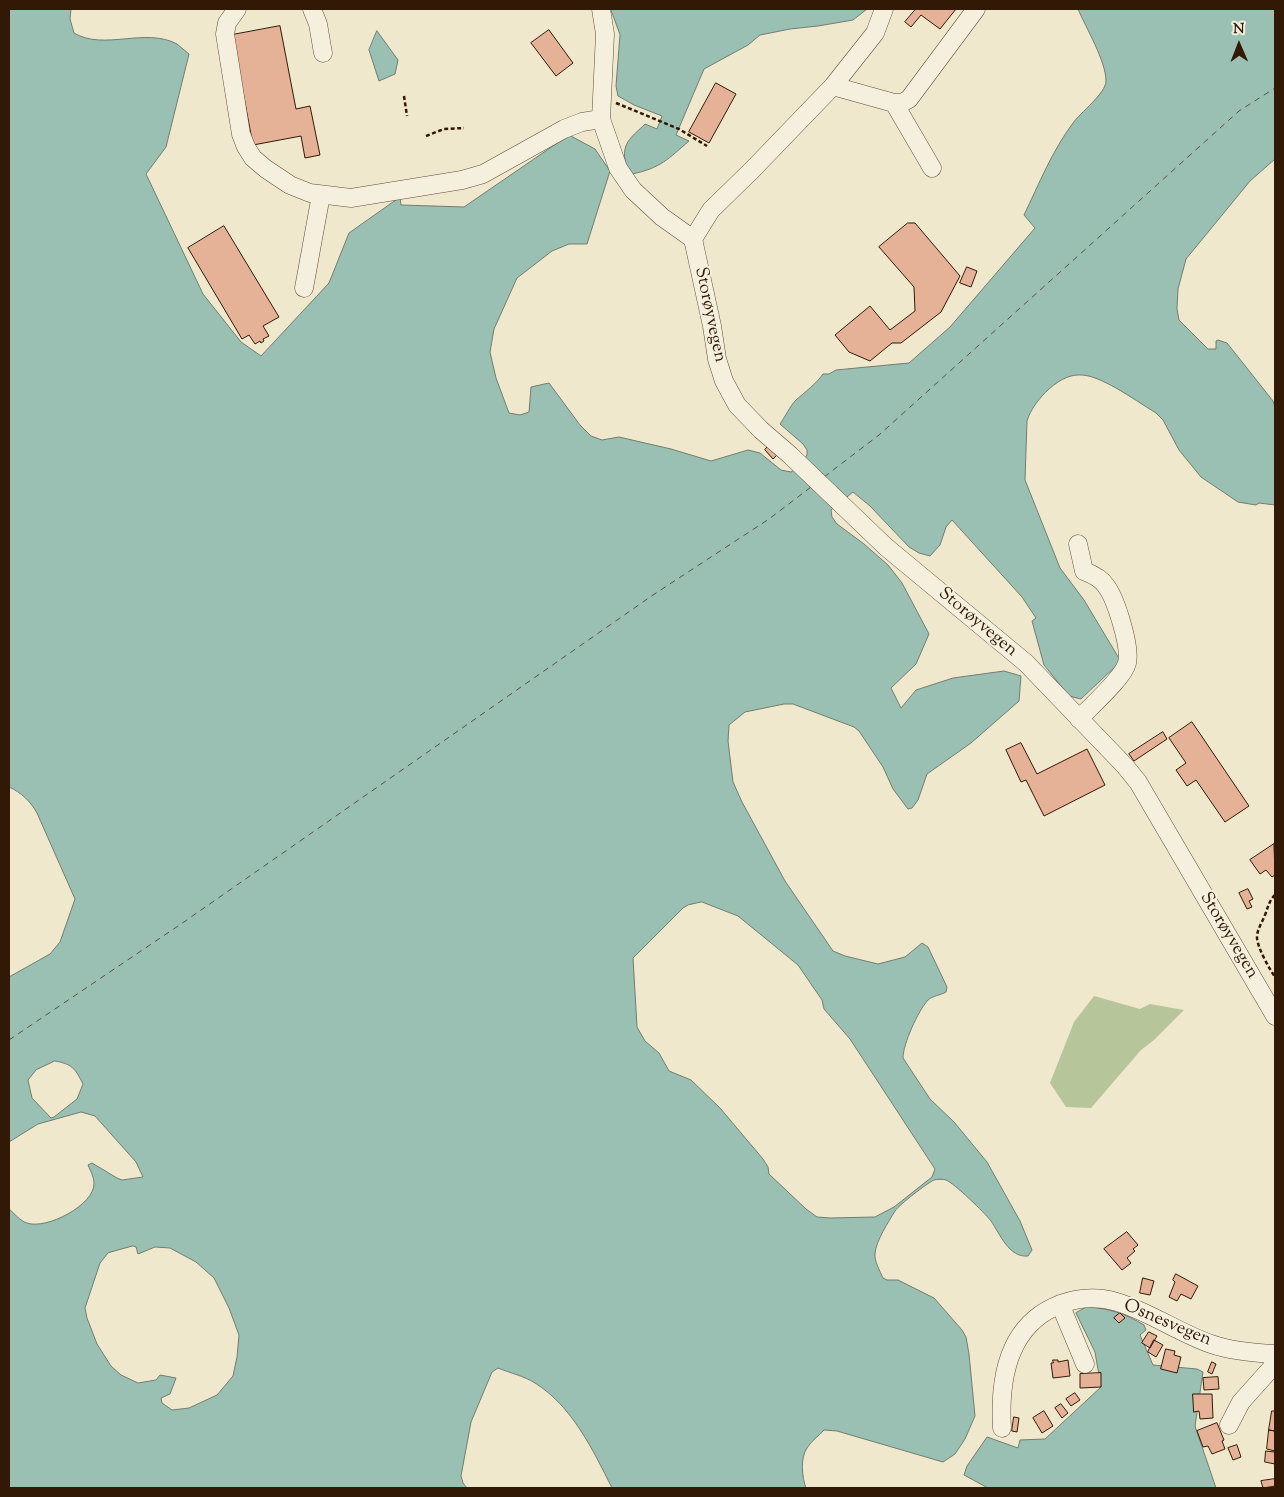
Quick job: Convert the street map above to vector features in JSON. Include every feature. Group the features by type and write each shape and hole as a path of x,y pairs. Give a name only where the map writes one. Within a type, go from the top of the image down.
{"street":[{"path":"237,9 227,23 225,34 241,134 253,158 290,184 310,193 351,198 462,180 483,174 564,129 582,122 601,119"},
{"path":"312,9 318,24 323,53"},
{"path":"601,9 605,34 601,119 618,168 633,190 662,217 693,238 711,210 833,86 874,33 884,9"},
{"path":"833,86 894,103 902,103 908,99 976,9"},
{"path":"894,103 932,168"},
{"path":"304,288 321,195"},
{"name":"Storøyvegen","path":"693,238 712,326 717,359 724,381 737,405 761,430 920,575 1026,664 1125,766 1138,782 1275,1016"},
{"path":"1078,544 1084,571 1094,575 1106,585 1116,604 1128,649 1127,663 1121,674 1079,719"},
{"name":"Osnesvegen","path":"1002,1428 1003,1385 1011,1353 1018,1338 1032,1320 1040,1314 1076,1298 1088,1297 1117,1302 1210,1344 1248,1352 1275,1354"},
{"path":"1060,1304 1085,1364"},
{"path":"1228,1425 1241,1402 1275,1364"}],"path":[{"path":"404,96 407,116"},
{"path":"601,100 618,104 679,129 707,146"},
{"path":"426,136 444,129 464,128"},
{"path":"1275,895 1267,906 1257,937 1275,977"}],"green space":[{"path":"1094,996 1140,1009 1150,1004 1184,1010 1154,1040 1141,1050 1091,1108 1066,1107 1050,1083 1074,1022"}],"water":[{"path":"9,9 71,9 70,19 74,33 86,38 98,40 165,39 177,44 189,54 166,147 146,174 203,294 241,342 261,356 329,283 349,233 400,197 401,205 464,207 569,135 566,130 571,136 595,149 610,171 587,244 569,244 552,251 517,278 494,329 490,352 496,378 509,413 520,415 529,412 531,387 549,383 580,425 591,436 602,440 619,437 671,449 711,461 748,450 760,453 781,470 791,472 797,468 807,455 807,450 803,444 780,424 796,400 814,385 823,374 829,374 836,370 909,363 950,327 1035,228 1024,215 1052,156 1076,119 1102,91 1106,81 1103,64 1078,9 1275,9 1275,159 1250,181 1186,259 1178,289 1177,309 1179,320 1208,349 1216,349 1216,341 1218,340 1227,343 1273,401 1275,407 1275,505 1259,503 1256,505 1238,502 1201,477 1179,450 1163,420 1156,413 1126,394 1090,376 1074,375 1066,378 1046,392 1030,412 1027,421 1025,480 1060,568 1084,600 1120,660 1118,664 1081,699 1069,696 1044,665 1032,621 1036,618 1022,597 952,520 946,527 940,545 930,556 919,553 909,547 870,506 853,492 831,510 832,517 837,524 888,565 902,583 929,634 916,664 891,688 901,708 916,690 953,678 1004,671 1021,676 1019,701 971,743 927,774 918,800 912,808 908,809 893,789 883,767 859,731 854,727 793,704 745,712 729,725 728,741 733,782 742,802 785,881 833,951 878,964 905,957 922,943 928,947 947,987 946,992 928,1000 924,1005 908,1036 903,1058 930,1099 954,1122 987,1162 1020,1221 1032,1250 1028,1256 1021,1256 1015,1253 1006,1244 983,1212 956,1187 942,1179 930,1182 913,1194 895,1211 878,1243 875,1259 883,1278 898,1280 934,1298 966,1337 975,1416 965,1439 955,1454 943,1462 837,1431 824,1430 807,1448 803,1457 803,1479 806,1488 612,1488 589,1444 571,1416 560,1404 535,1383 522,1376 498,1368 492,1372 471,1422 461,1476 467,1488 9,1488 9,1209 24,1222 35,1224 46,1223 68,1214 87,1200 92,1191 94,1181 88,1165 92,1163 122,1180 143,1177 136,1162 95,1116 81,1112 38,1124 9,1142 9,977 50,954 60,942 75,899 37,813 25,798 9,787","holes":["702,902 738,916 798,965 822,1000 824,1009 850,1039 935,1169 932,1177 894,1207 875,1217 817,1217 769,1174 768,1167 763,1159 720,1108 691,1080 669,1071 659,1053 645,1041 637,1027 633,958 683,908","55,1061 61,1062 69,1065 78,1074 83,1084 77,1099 54,1117 51,1118 32,1098 28,1080 36,1070","133,1246 136,1247 138,1254 155,1247 170,1248 196,1262 214,1278 229,1308 239,1335 233,1376 217,1395 189,1408 172,1410 162,1403 161,1398 170,1394 176,1378 160,1375 156,1380 138,1383 121,1375 111,1366 97,1344 85,1308 100,1263 108,1253"]},
{"path":"611,9 867,9 853,20 760,35 748,45 704,69 676,135 689,141 657,166 632,174 625,160 627,144 645,124 657,129 662,116 634,105 618,96 616,86 620,35"},
{"path":"377,31 398,60 395,74 379,81 369,50"},
{"path":"1087,1307 1117,1312 1144,1325 1146,1330 1140,1335 1153,1365 1197,1369 1203,1372 1195,1426 1216,1488 988,1488 964,1475 967,1466 987,1437 1018,1448 1020,1440 1045,1439 1101,1387 1095,1352 1076,1313"}],"building":[{"path":"916,9 956,9 940,29 921,15 911,27 905,22"},
{"path":"280,26 296,109 310,106 320,155 305,158 301,136 253,145 232,35"},
{"path":"549,30 573,63 556,76 531,43"},
{"path":"716,83 736,94 709,143 689,132"},
{"path":"908,223 915,223 960,276 941,312 901,343 892,343 870,361 849,352 835,335 870,306 890,330 915,311 914,287 879,247"},
{"path":"224,226 279,317 263,326 269,336 263,339 264,341 261,343 260,341 255,344 249,335 242,339 188,248"},
{"path":"967,267 977,271 971,287 960,283"},
{"path":"770,444 784,454 780,458 777,455 773,459 765,450"},
{"path":"1192,722 1249,806 1225,822 1196,780 1187,786 1176,770 1186,763 1169,738"},
{"path":"1163,732 1167,739 1134,761 1129,754"},
{"path":"1021,743 1037,774 1087,749 1105,785 1044,816 1026,780 1021,782 1006,750"},
{"path":"1274,844 1275,875 1272,877 1266,870 1260,874 1250,860"},
{"path":"1248,889 1253,899 1249,901 1252,907 1247,909 1239,893"},
{"path":"1127,1232 1138,1245 1133,1249 1135,1251 1127,1258 1131,1263 1122,1270 1104,1249"},
{"path":"1176,1274 1198,1286 1191,1299 1181,1294 1177,1301 1169,1297"},
{"path":"1143,1278 1154,1281 1150,1295 1140,1293"},
{"path":"1120,1313 1125,1318 1119,1323 1114,1318"},
{"path":"1149,1332 1157,1336 1150,1348 1142,1343"},
{"path":"1154,1340 1163,1345 1156,1357 1148,1352"},
{"path":"1166,1349 1175,1351 1174,1355 1181,1357 1177,1373 1161,1369"},
{"path":"1053,1360 1058,1360 1058,1362 1068,1360 1070,1376 1053,1378 1051,1363 1053,1363"},
{"path":"1212,1362 1216,1364 1212,1374 1208,1372"},
{"path":"1101,1373 1101,1387 1080,1388 1080,1374"},
{"path":"1218,1377 1219,1389 1204,1390 1203,1378"},
{"path":"1075,1393 1080,1400 1071,1406 1066,1399"},
{"path":"1193,1394 1212,1394 1213,1418 1200,1419 1199,1411 1194,1412"},
{"path":"1061,1404 1068,1413 1062,1418 1055,1408"},
{"path":"1044,1411 1053,1426 1042,1433 1033,1418"},
{"path":"1272,1411 1275,1411 1275,1431 1269,1430"},
{"path":"1014,1417 1019,1418 1017,1432 1012,1431"},
{"path":"1217,1423 1224,1440 1222,1441 1225,1449 1212,1454 1208,1446 1203,1447 1197,1431"},
{"path":"1269,1430 1275,1431 1275,1451 1267,1449"},
{"path":"1237,1445 1241,1457 1233,1460 1228,1448"},
{"path":"1266,1451 1275,1452 1275,1464 1265,1462"},
{"path":"1275,1479 1275,1486 1263,1488 1261,1481"}],"ferry route":[{"path":"824,477 879,435 1239,111 1275,88"},
{"path":"9,1040 181,924 653,595 769,519 811,487"}]}
